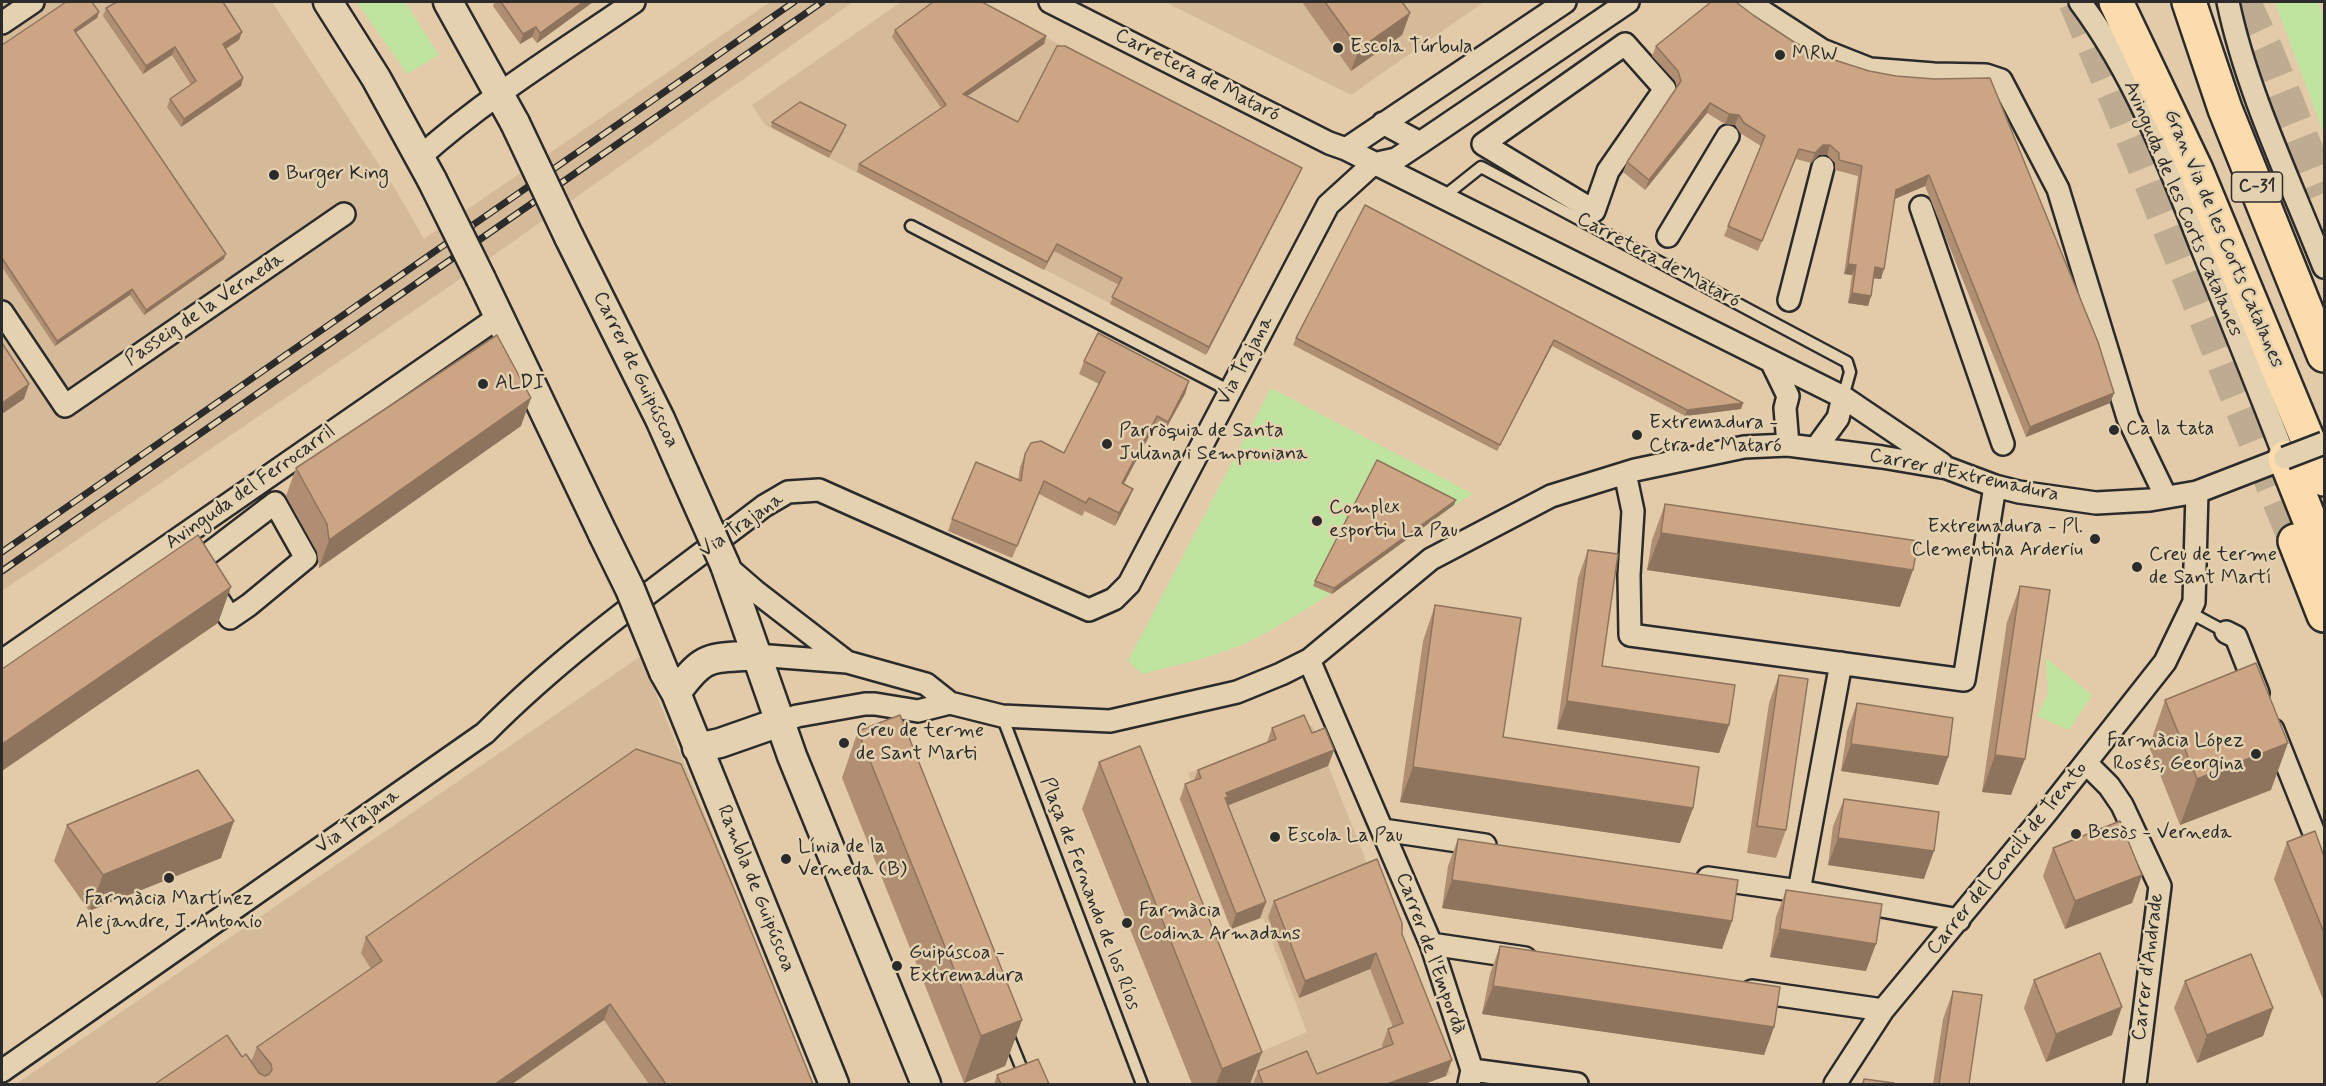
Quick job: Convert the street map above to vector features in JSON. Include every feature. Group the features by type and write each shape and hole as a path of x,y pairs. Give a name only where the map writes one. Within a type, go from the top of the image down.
{"main road":[{"path":"328,2 375,78 426,169 500,316 630,590 670,682 690,674 705,661 756,655 871,953 926,1084"},
{"name":"Carrer de Guipúscoa","path":"448,2 515,123 738,581 756,655"},
{"name":"C-31","path":"2191,10 2225,109 2325,355"},
{"name":"Gran Via de les Corts Catalanes","path":"2123,15 2196,170 2325,479"},
{"path":"2285,458 2325,556"},
{"path":"2295,541 2325,615"},
{"name":"Rambla de Guipúscoa","path":"670,682 724,809 834,1084"},
{"path":"697,748 720,743 780,722"}],"street":[{"path":"2,22 33,2"},
{"path":"426,169 499,92 634,2"},
{"name":"Carretera de Mataró","path":"1050,2 1833,393 1947,468"},
{"path":"1346,149 1565,2"},
{"path":"1373,164 1396,159 1628,2"},
{"path":"1748,2 1821,50 1870,69 1986,75 2001,80 2058,189 2128,418 2166,497"},
{"name":"Avinguda de les Corts Catalanes","path":"2080,2 2093,20 2141,103 2181,195 2285,458"},
{"path":"2228,2 2233,27 2255,93 2325,267"},
{"path":"1625,44 1665,89 1608,171 1594,211 1484,144 1625,44"},
{"path":"1383,123 1420,143"},
{"name":"Carretera de Mataró","path":"1668,236 1728,136"},
{"name":"Via Trajana","path":"2,1071 485,733 517,700 602,630 764,506 788,492 819,490 1089,610 1114,599 1129,584 1328,205 1373,164"},
{"path":"1789,300 1823,166"},
{"path":"1921,207 2003,444"},
{"name":"Passeig de la Verneda","path":"2,312 65,406 344,214"},
{"name":"Avinguda del Ferrocarril","path":"2,662 500,316"},
{"path":"1772,363 1788,396 1785,408 1788,445"},
{"path":"1788,396 1833,393 1838,418 1816,448"},
{"name":"Carrer d'Extremadura","path":"756,655 847,662 926,684 950,703 1002,716 1110,721 1237,692 1309,660 1431,559 1551,496 1625,473 1744,447 1788,445 1882,456 1947,468 1995,486 2096,503 2197,492 2325,443"},
{"path":"1625,473 1634,511 1629,576 1630,635 1964,680 1995,486"},
{"name":"Carrer del Concili de Trento","path":"1835,1084 1883,1010 1959,920 2165,662 2194,602 2197,492"},
{"path":"275,503 306,558 249,606 230,618 195,564 275,503"},
{"name":"Carrer d'Extremadura","path":"738,581 847,662"},
{"path":"2226,632 2236,637 2325,858"},
{"name":"Carrer de l'Empordà","path":"1309,660 1431,944 1470,1077"},
{"path":"1799,891 1841,663"},
{"name":"Carrer d'Extremadura","path":"780,722 797,716 877,709 918,711 950,703"},
{"name":"Carrer d'Andrade","path":"2086,763 2109,786 2122,805 2160,886 2135,1084"},
{"path":"1383,830 1505,848"},
{"path":"1694,876 1799,891 1959,920"},
{"path":"1431,944 1549,962"},
{"path":"1737,989 1883,1010"},
{"path":"1470,1077 1576,1084"}],"lane":[{"name":"Carretera de Mataró","path":"1441,198 1481,167 1847,362 1850,372 1833,393"},
{"path":"911,226 1230,391"},
{"path":"2189,612 2226,632"},
{"name":"Plaça de Fernando de los Ríos","path":"1002,716 1142,1084"},
{"path":"1004,1025 1028,1084"}],"shaded area":[{"path":"2,2 272,2 397,192 424,239 770,2 853,2 453,284 2,591"},
{"path":"901,2 978,2 1298,169 1204,352 765,125 752,105"},
{"name":"Escola Túrbula","path":"1165,2 1484,2 1351,95"},
{"path":"641,656 813,1084 16,1084"},
{"path":"1312,725 1451,1074 1425,1084 1251,1084 1241,1060 1307,1032 1263,918 1231,929 1179,799 1195,793 1188,773"}],"green space":[{"path":"357,2 405,2 439,55 407,74"},
{"path":"2275,2 2318,2 2324,18 2324,134"},
{"name":"Complex esportiu La Pau","path":"1271,388 1473,494 1381,559 1279,626 1226,651 1143,674 1128,661"},
{"path":"2046,658 2092,695 2069,730 2037,716 2048,694"}],"building":[{"path":"66,2 92,2 99,12 74,30 226,254 146,310 132,289 57,341 2,258 2,45"},
{"path":"117,2 223,2 242,32 223,44 243,78 184,119 170,99 196,81 175,47 146,66 106,8"},
{"path":"501,2 583,2 540,33 536,27 523,34"},
{"path":"933,2 982,2 1046,36 963,94 1018,122 1057,46 1065,46 1302,168 1209,347 1112,297 1122,278 1057,244 1047,262 859,164 946,105 895,30"},
{"path":"1325,2 1402,2 1410,13 1359,49"},
{"path":"1711,2 1736,2 1794,42 1819,55 1869,71 1934,79 1990,78 2098,342 2114,393 2030,427 1929,175 1896,190 1884,269 1875,267 1871,296 1852,293 1856,265 1848,264 1862,166 1839,160 1839,153 1830,145 1823,145 1815,153 1799,149 1762,241 1728,226 1765,136 1744,123 1739,115 1729,114 1710,103 1649,180 1627,162 1681,81 1678,71 1656,46"},
{"path":"800,102 846,125 831,152 772,122"},
{"path":"1365,205 1743,403 1687,410 1554,340 1500,445 1296,338"},
{"name":"Parròquia de Santa Juliana i Semproniana","path":"1098,333 1189,381 1168,422 1157,416 1122,483 1133,489 1119,513 1089,498 1086,503 1044,481 1017,546 952,519 976,462 1021,481 1025,454 1031,443 1041,441 1064,453 1105,372 1084,361"},
{"path":"497,335 531,398 329,540 327,524 296,468"},
{"path":"2,343 29,384 2,403"},
{"path":"1377,460 1456,500 1334,588 1315,581"},
{"path":"1665,504 1918,541 1913,570 1661,533"},
{"path":"198,535 231,587 2,744 2,669"},
{"path":"1588,550 1618,554 1602,666 1735,685 1729,725 1567,701"},
{"path":"2020,586 2050,590 2025,759 1995,755"},
{"path":"1435,605 1521,618 1503,737 1699,767 1693,808 1413,767"},
{"path":"2256,663 2288,743 2197,779 2165,700"},
{"path":"1779,675 1808,679 1786,830 1757,826"},
{"path":"1857,703 1953,718 1948,757 1851,744"},
{"path":"900,715 1022,1020 981,1036 858,731"},
{"path":"1304,715 1312,733 1325,728 1334,750 1226,793 1228,797 1225,798 1266,902 1236,914 1185,784 1201,778 1198,770 1276,739 1272,728"},
{"path":"1140,746 1262,1052 1222,1069 1099,762"},
{"path":"636,749 681,764 813,1084 666,1084 610,1004 495,1084 155,1084 227,1035 242,1057 246,1054 259,1073 265,1076 269,1074 272,1070 271,1064 257,1047 382,961 366,937"},
{"path":"198,770 234,821 103,875 67,825"},
{"path":"1844,799 1939,812 1934,851 1838,838"},
{"path":"2120,821 2142,875 2075,901 2053,848"},
{"path":"2315,831 2325,859 2325,935 2287,842"},
{"path":"1458,839 1738,880 1732,921 1452,880"},
{"path":"1377,859 1402,923 1402,934 1452,1060 1387,1084 1263,1084 1258,1071 1307,1051 1317,1074 1393,1044 1388,1029 1403,1023 1376,953 1305,981 1274,901"},
{"path":"1786,890 1882,904 1876,944 1780,929"},
{"path":"1500,946 1780,987 1774,1027 1493,986"},
{"path":"2100,953 2122,1007 2056,1034 2034,980"},
{"path":"2251,954 2273,1008 2207,1035 2185,981"},
{"path":"1953,991 1982,995 1969,1084 1939,1084"},
{"path":"1038,1059 1049,1084 1001,1084 997,1075"},
{"path":"1864,1079 1894,1083 1863,1084"}],"tunnel":[{"path":"2075,2 2295,541"},
{"path":"2244,2 2267,51 2324,193"}],"railway":[{"path":"2,552 794,2"},
{"path":"2,571 822,2"}],"place":[{"name":"Escola Túrbula","path":"1338,48"},
{"name":"MRW","path":"1780,55"},
{"name":"Burger King","path":"274,175"},
{"name":"ALDI","path":"483,384"},
{"name":"Ca la tata","path":"2114,430"},
{"name":"Extremadura - Ctra de Mataró","path":"1637,435"},
{"name":"Parròquia de Santa Juliana i Semproniana","path":"1107,444"},
{"name":"Complex esportiu La Pau","path":"1317,521"},
{"name":"Extremadura - Pl. Clementina Arderiu","path":"2095,539"},
{"name":"Creu de terme de Sant Martí","path":"2137,567"},
{"name":"Creu de terme de Sant Marti","path":"844,743"},
{"name":"Farmàcia López Rosés, Georgina","path":"2256,754"},
{"name":"Besòs - Verneda","path":"2076,834"},
{"name":"Escola La Pau","path":"1275,837"},
{"name":"Línia de la Verneda (B)","path":"786,859"},
{"name":"Farmàcia Martínez Alejandre, J. Antonio","path":"169,878"},
{"name":"Farmàcia Codina Armadans","path":"1127,923"},
{"name":"Guipúscoa - Extremadura","path":"897,966"}]}
